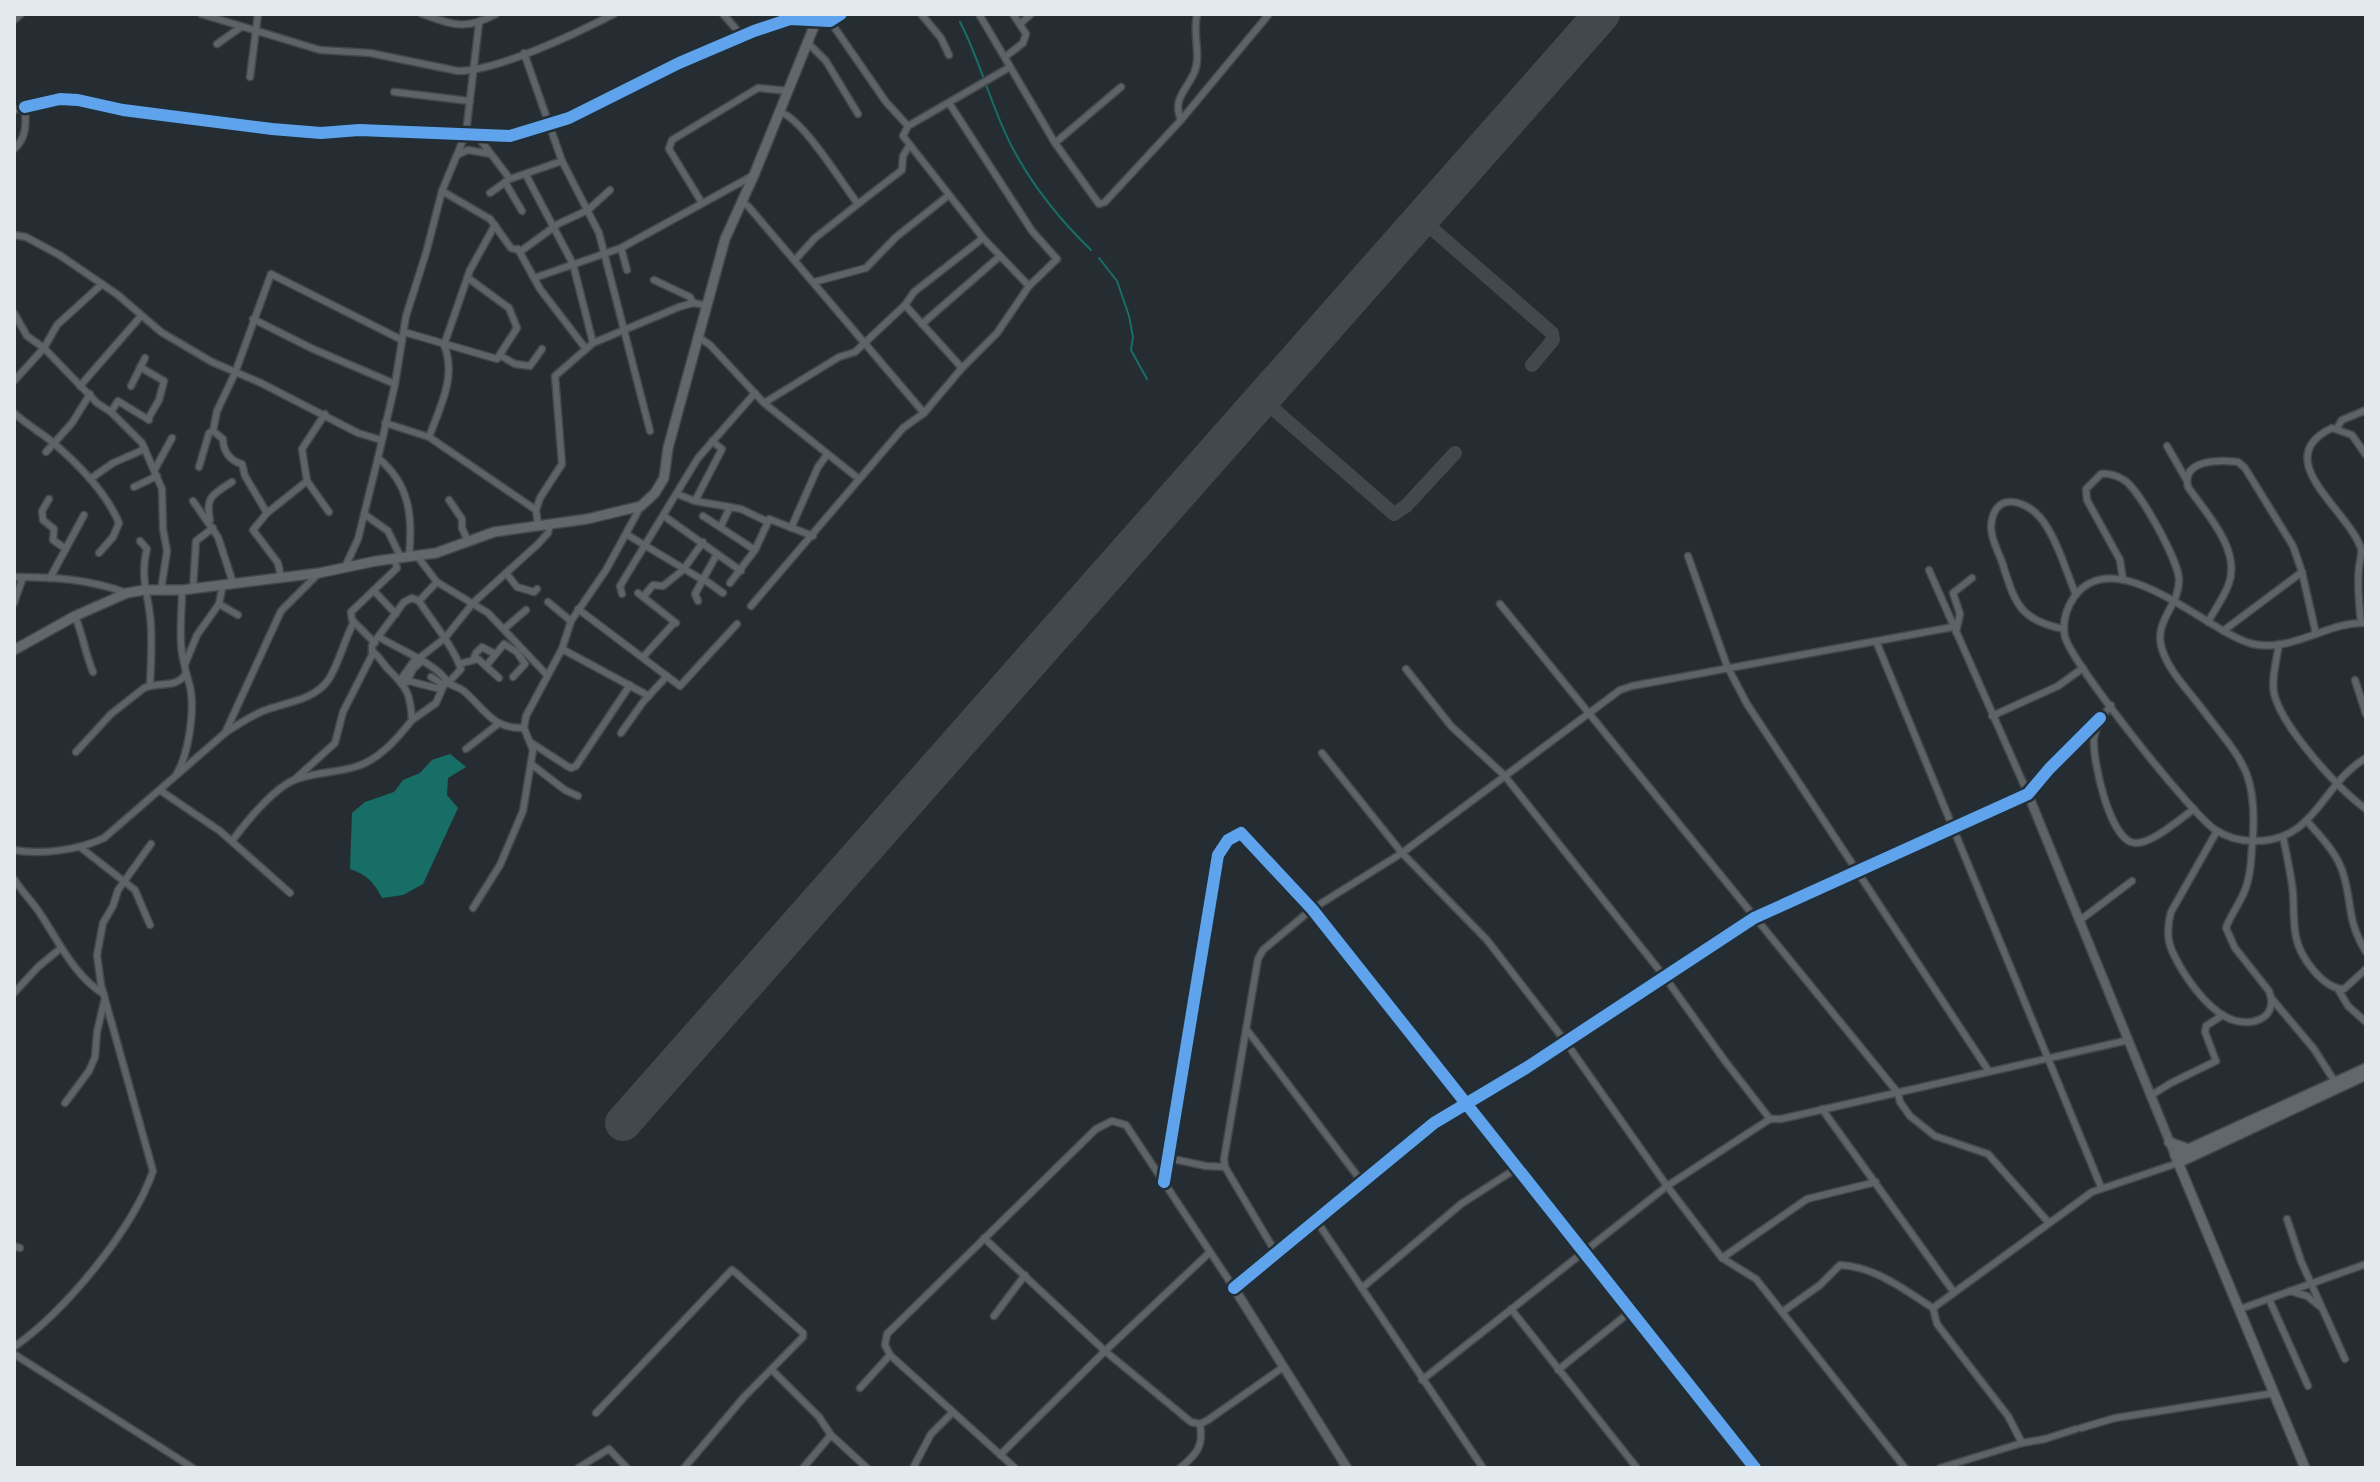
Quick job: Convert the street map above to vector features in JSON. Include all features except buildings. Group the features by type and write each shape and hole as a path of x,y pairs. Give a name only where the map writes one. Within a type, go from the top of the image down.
{"main road":[{"path":"14,650 75,616 127,593 182,590 319,573 451,548 494,532 587,519 641,506 655,493 664,478 668,448 725,239 818,17"},
{"path":"2300,1102 2366,1068"},
{"path":"2305,1468 2176,1159 2366,1075"},
{"path":"2169,1142 2190,1152"},
{"path":"2183,1174 2190,1152"}],"street":[{"path":"14,20 21,14"},
{"path":"201,14 331,52 370,53 458,71 524,53 614,14"},
{"path":"250,77 258,14"},
{"path":"422,14 458,26 479,23 496,14"},
{"path":"723,14 743,37"},
{"path":"830,21 841,14"},
{"path":"921,14 941,38 949,55"},
{"path":"979,14 1055,143 1097,203 1103,204 1181,120 1269,14"},
{"path":"1005,57 1023,43 1026,34 1013,14"},
{"path":"1020,24 1031,14"},
{"path":"1181,120 1177,110 1179,97 1194,73 1196,63 1195,14"},
{"path":"14,110 60,99 272,129 321,133 359,130 510,136 604,102 679,63 743,37 790,19 818,17 830,21 886,102 908,126"},
{"path":"345,567 358,539 378,458 406,316 442,191 466,133 479,23"},
{"path":"217,44 241,27"},
{"path":"808,43 826,61 858,114"},
{"path":"524,53 562,161 599,233 650,431"},
{"path":"1010,67 908,126 903,136 983,238 1029,286"},
{"path":"1055,143 1121,87"},
{"path":"702,203 669,149 672,140 758,88 789,91"},
{"path":"394,92 470,101"},
{"path":"751,606 903,428 924,413 997,333 1029,286 1057,259 1032,231 949,103"},
{"path":"14,149 24,135 25,107"},
{"path":"780,112 789,115 810,138 858,204"},
{"path":"475,133 508,181 522,211"},
{"path":"795,260 815,238 902,170 903,156 909,146"},
{"path":"455,158 468,150 491,154"},
{"path":"490,193 508,181 562,161"},
{"path":"526,175 573,264 593,343"},
{"path":"534,278 621,248 754,175"},
{"path":"442,191 484,215 511,248 521,251 555,226 588,210 610,190"},
{"path":"814,282 866,268 896,237 949,195"},
{"path":"742,202 924,413"},
{"path":"429,437 450,371 450,359 444,345 484,240 495,225"},
{"path":"14,235 26,237 61,256 102,284 161,332 235,373 325,414 358,433 381,440"},
{"path":"764,403 839,357 855,352 905,305 914,292 983,238"},
{"path":"621,248 627,270"},
{"path":"518,249 534,278 586,349"},
{"path":"922,324 1000,256"},
{"path":"199,467 217,411 235,373 271,274 403,336 497,359 517,328 509,308 468,278"},
{"path":"654,280 690,297 693,303"},
{"path":"14,381 44,348 57,325 102,284"},
{"path":"538,525 536,510 540,498 562,464 555,376 593,343 693,303 705,305"},
{"path":"905,305 962,368"},
{"path":"14,313 27,336 44,348 97,403 131,431 145,449 162,489 167,551 161,590"},
{"path":"80,386 141,316"},
{"path":"253,319 304,345 395,384"},
{"path":"579,341 590,333"},
{"path":"697,336 710,345 764,403 826,456 859,479"},
{"path":"501,356 515,364 530,366 542,349"},
{"path":"131,386 145,358"},
{"path":"111,412 118,401 148,419 159,400 164,381 140,367"},
{"path":"622,594 620,586 698,458 755,393"},
{"path":"46,452 72,423 90,394"},
{"path":"2337,428 2342,420 2366,410"},
{"path":"14,413 53,443 90,479 114,511 119,523 113,537 99,553"},
{"path":"325,414 302,449 307,481 329,512"},
{"path":"385,423 429,437 536,510"},
{"path":"2366,455 2352,435 2337,428 2330,428 2315,440 2307,452 2307,462 2315,481 2355,536 2362,552 2358,569 2364,623 2279,644 2254,645 2134,581 2109,579 2095,583 2076,595 2064,620 2068,646 2111,705 2194,809 2217,831 2233,839 2252,842 2283,837 2301,828 2351,768 2366,758"},
{"path":"213,431 223,439 229,456 242,464 245,476 267,513"},
{"path":"134,487 156,472 172,438"},
{"path":"695,501 722,449 712,441"},
{"path":"2167,446 2188,487 2220,533 2229,555 2230,582 2208,622"},
{"path":"90,479 113,463 145,449"},
{"path":"791,528 826,456"},
{"path":"378,458 394,472 405,490 410,524 405,557 351,612 354,622 377,640 419,659 444,676 445,685"},
{"path":"2186,479 2188,472 2208,462 2238,462 2245,468 2293,546 2316,634"},
{"path":"2123,580 2120,560 2087,500 2086,489 2101,474 2110,473 2131,486 2172,554 2179,580 2159,631 2162,652 2247,773 2254,807 2247,883 2226,933 2272,999 2314,1049 2335,1082"},
{"path":"281,577 278,563 253,530 267,513 307,481"},
{"path":"212,526 207,506 212,496 232,482"},
{"path":"677,494 695,501 741,509 768,522"},
{"path":"49,499 42,511 43,520 54,529 53,540 66,549"},
{"path":"449,500 462,519 468,541"},
{"path":"2064,629 2032,618 2016,603 1992,537 1991,525 2002,505 2011,500 2020,501 2041,517 2076,595"},
{"path":"185,664 197,635 219,604 228,583 225,553 212,526 193,501"},
{"path":"473,908 500,865 523,811 533,750 524,728 526,716 562,649 571,621 606,570 641,506"},
{"path":"721,526 730,507"},
{"path":"364,514 388,531 405,557 437,582 473,603 504,629 547,675"},
{"path":"50,578 84,515"},
{"path":"664,516 741,571"},
{"path":"703,516 755,550"},
{"path":"730,583 755,550 769,519 813,536"},
{"path":"404,680 419,659 445,638 473,603 538,544 548,533 550,525"},
{"path":"193,588 196,541 212,526"},
{"path":"626,534 723,593"},
{"path":"140,541 147,549 144,590 151,628 150,685"},
{"path":"643,657 675,623 640,595 653,585 663,586 683,570 703,542"},
{"path":"698,601 695,594 701,579 717,554"},
{"path":"1688,556 1727,666 1747,704 1988,1070"},
{"path":"1929,570 2028,794 2176,1159 2163,1167 2101,1187 1933,1308"},
{"path":"2223,631 2302,572"},
{"path":"225,733 281,611 319,573"},
{"path":"506,573 517,587 534,592 537,589"},
{"path":"14,577 90,581 127,593"},
{"path":"14,603 23,577"},
{"path":"1954,630 1960,614 1953,593 1972,578"},
{"path":"419,601 437,582"},
{"path":"76,752 111,714 150,685 174,684 183,680 182,590"},
{"path":"374,591 396,614"},
{"path":"232,841 266,802 335,743 343,712 377,640 408,598 419,601 459,664 461,669 458,675 445,685 436,703 412,720 390,745 369,761 293,781"},
{"path":"548,602 571,621"},
{"path":"219,604 238,615"},
{"path":"1500,604 1898,1093 1910,1116 1935,1136 1988,1154 2049,1223"},
{"path":"578,609 680,686 737,624"},
{"path":"504,629 526,610"},
{"path":"75,616 83,636 83,649 93,672"},
{"path":"14,850 26,852 80,847 104,838 225,733 251,717 282,704 296,702 317,690 328,680 354,622"},
{"path":"1276,1253 1225,1167 1224,1153 1258,959 1263,950 1312,909 1402,853 1620,690 1727,666 1954,630"},
{"path":"1876,641 2101,1187"},
{"path":"403,652 406,642"},
{"path":"486,666 504,644 525,664 513,677"},
{"path":"2279,644 2275,697 2308,750 2337,785 2366,809"},
{"path":"459,664 474,658 482,647 495,654"},
{"path":"562,649 649,696"},
{"path":"372,651 404,680 424,686 462,688 498,724 509,729 524,728"},
{"path":"474,658 499,678"},
{"path":"1992,716 2058,686 2083,668"},
{"path":"1406,669 1451,726 1504,775 1664,976 1770,1119"},
{"path":"172,781 179,771 189,737 190,684 185,675"},
{"path":"621,733 667,676"},
{"path":"431,677 445,685"},
{"path":"404,680 412,702 412,720"},
{"path":"2355,680 2366,714"},
{"path":"530,742 567,766 576,766 630,685"},
{"path":"1234,1288 1408,1142 1754,918 2028,794 2111,705"},
{"path":"2100,718 2094,738 2096,761 2101,786 2123,839 2138,844 2148,840 2194,809"},
{"path":"466,749 498,724"},
{"path":"1322,753 1402,853 1487,940 1565,1041 1722,1258 1756,1279 1905,1468"},
{"path":"531,764 578,796"},
{"path":"161,791 232,841 290,893"},
{"path":"2307,821 2335,856 2343,874 2354,931 2366,952"},
{"path":"2217,831 2178,897 2168,924 2173,954 2189,979 2223,1015 2238,1022 2259,1020 2271,1010 2272,999"},
{"path":"1164,1182 1218,855 1228,840 1241,833 1312,909 1755,1468"},
{"path":"2283,837 2293,893 2296,938 2303,955 2329,986 2338,989 2344,989 2365,972"},
{"path":"14,1347 52,1317 91,1272 121,1229 153,1171 104,996 98,964 103,923 124,880 151,844"},
{"path":"80,847 135,890 150,925"},
{"path":"14,879 61,948 87,981 104,996"},
{"path":"2079,921 2132,881"},
{"path":"14,993 61,948"},
{"path":"2338,989 2358,1018 2366,1022"},
{"path":"65,1103 89,1071 95,1057 104,996"},
{"path":"2150,1096 2216,1061 2205,1032 2206,1026 2223,1015"},
{"path":"1247,1030 1362,1182"},
{"path":"1422,1380 1667,1186 1770,1119 2129,1040"},
{"path":"1822,1109 1953,1291"},
{"path":"1015,1468 890,1355 885,1345 887,1334 1103,1124 1117,1121 1126,1125 1164,1182 1347,1468"},
{"path":"1168,1158 1225,1167"},
{"path":"1362,1288 1461,1204 1517,1168"},
{"path":"1722,1258 1807,1199 1876,1182"},
{"path":"2287,1219 2301,1261 2345,1359"},
{"path":"1316,1220 1483,1468"},
{"path":"984,1238 1105,1351 1183,1417 1200,1424"},
{"path":"1000,1455 1209,1253"},
{"path":"1782,1312 1820,1285 1840,1265 1876,1273 1933,1308 1937,1324 2008,1416 2022,1443"},
{"path":"2240,1309 2363,1266 2366,1277"},
{"path":"596,1413 732,1270 803,1333 803,1337 719,1425 684,1468"},
{"path":"994,1316 1025,1275"},
{"path":"2290,1291 2307,1296 2322,1308"},
{"path":"2269,1299 2308,1386"},
{"path":"1511,1309 1637,1468"},
{"path":"1558,1370 1631,1311"},
{"path":"14,1354 193,1468"},
{"path":"860,1388 890,1355"},
{"path":"1200,1424 1282,1368"},
{"path":"772,1370 819,1417 831,1435 867,1468"},
{"path":"1940,1468 2115,1418 2275,1393"},
{"path":"913,1468 931,1434 952,1413"},
{"path":"1180,1468 1199,1448 1203,1438 1200,1424"},
{"path":"803,1468 831,1435"},
{"path":"578,1468 609,1449 627,1468"}],"shaded area":[{"path":"450,754 466,767 448,778 447,795 458,808 423,884 403,895 382,898 369,880 350,869 352,813 365,802 394,792 403,780 420,773 432,760"}],"waterway":[{"path":"960,22 1005,132 1028,175 1047,202 1091,250"},
{"path":"1099,258 1117,281 1129,316 1133,337 1131,350 1147,379"}],"taxiway":[{"path":"1421,219 1552,333 1553,340 1532,365"},
{"path":"1262,399 1394,514 1406,506 1455,453"}],"runway":[{"path":"623,1123 1602,14"}],"cycle path":[{"path":"25,107 60,99 78,100 123,110 272,129 321,133 359,130 510,136 569,118 679,63 754,31 790,19 830,21 841,14"},
{"path":"1234,1288 1434,1123 1526,1068 1754,918 2028,794 2100,718"},
{"path":"1164,1182 1218,855 1228,840 1241,833 1312,909 1755,1468"}]}
